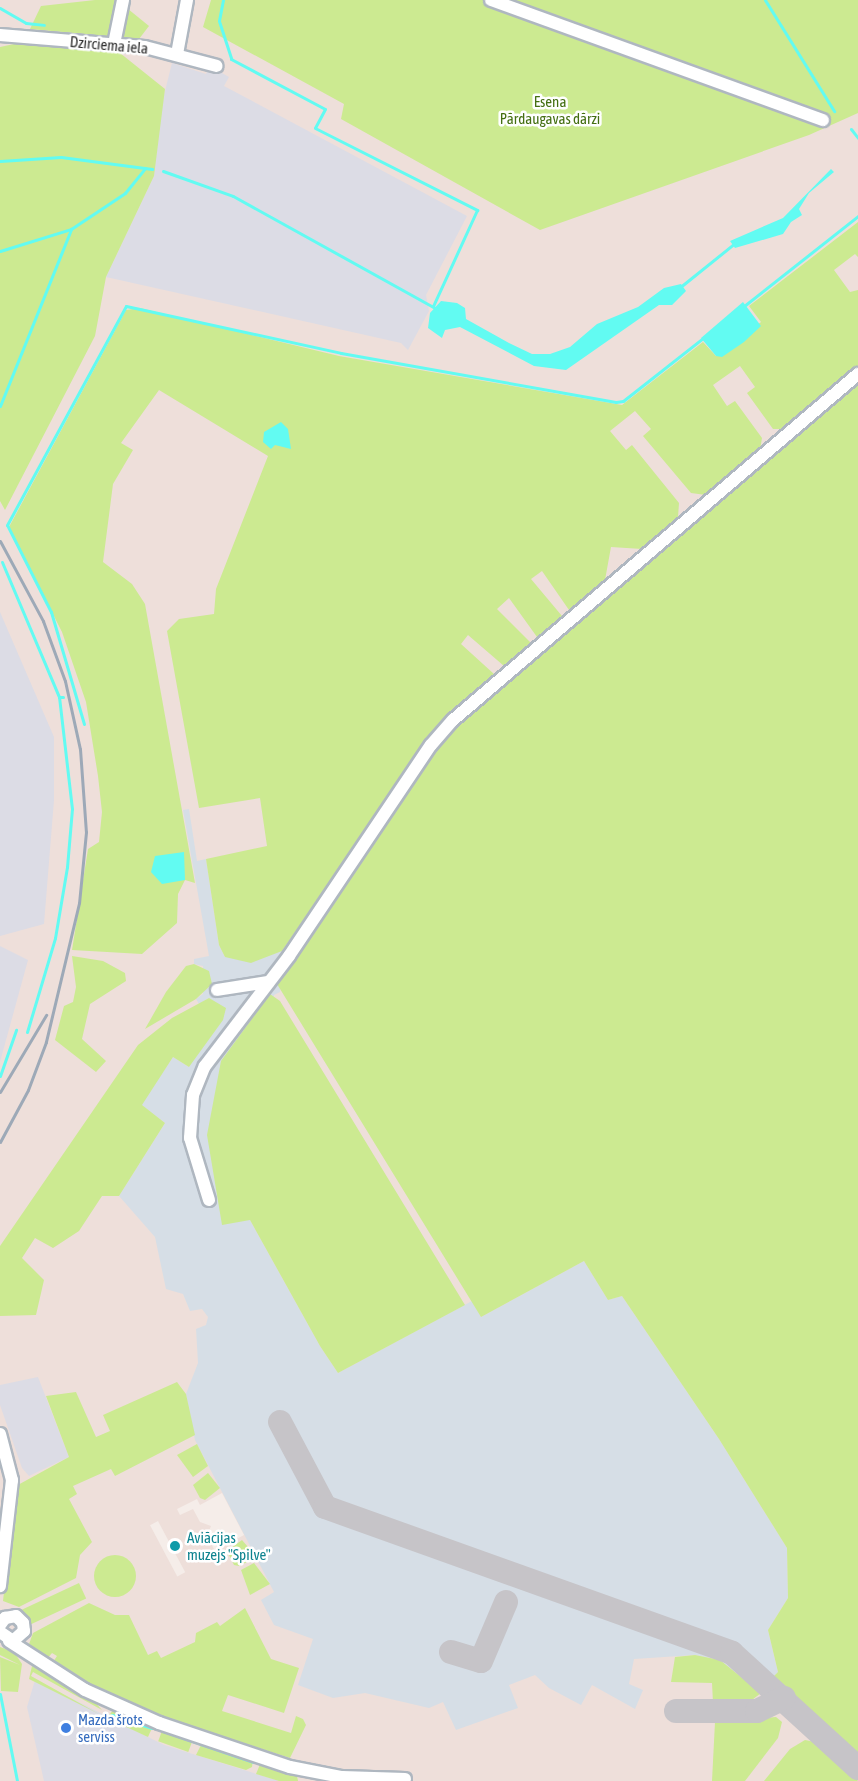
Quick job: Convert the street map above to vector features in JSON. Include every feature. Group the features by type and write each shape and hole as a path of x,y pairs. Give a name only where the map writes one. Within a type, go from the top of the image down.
{"street":[{"path":"114,45 123,0"},
{"path":"177,54 187,0"},
{"path":"492,0 824,120"},
{"name":"Dzirciema iela","path":"0,34 114,45 177,54 217,66"},
{"path":"209,1200 190,1138 193,1095 205,1066 268,982 431,745 453,720 858,374"},
{"path":"217,990 268,982"},
{"path":"0,1434 12,1480 0,1586"},
{"path":"2,1628 85,1690 159,1723 290,1767 342,1777 405,1779"}],"shaded area":[{"path":"172,63 206,74 209,67 215,69 229,77 224,86 467,216 426,295 429,311 408,350 401,343 106,277 154,176 158,119"},
{"path":"0,612 54,737 54,800 44,924 0,936"},
{"path":"189,809 197,861 206,859 219,945 225,957 282,951 297,930 308,939 281,976 280,992 274,995 250,1220 320,1346 338,1373 472,1301 481,1317 584,1261 608,1300 622,1296 719,1439 787,1548 788,1598 768,1630 778,1672 761,1693 720,1660 695,1655 634,1659 629,1684 643,1690 635,1709 592,1685 581,1705 549,1688 535,1675 509,1685 518,1708 456,1730 443,1702 429,1708 365,1693 333,1698 298,1685 313,1639 274,1625 261,1600 274,1592 195,1440 186,1394 198,1363 196,1329 206,1325 208,1317 202,1309 190,1311 183,1294 166,1289 155,1237 119,1196 165,1123 141,1105 173,1057 189,1067 209,998 199,1004 196,999 203,994 203,966 194,964 194,959 209,956 183,810"},
{"path":"0,946 28,960 0,1062"},
{"path":"38,1377 69,1457 29,1476 22,1468 0,1405 0,1385"},
{"path":"222,1493 244,1535 222,1547 225,1553 205,1563 202,1557 215,1551 207,1536 211,1526 200,1522 193,1509 180,1515 177,1509 197,1499 200,1505"},
{"path":"158,1521 185,1572 177,1576 150,1525"},
{"path":"35,1680 164,1745 279,1781 44,1781 27,1707"}],"green space":[{"path":"117,0 149,26 139,39 30,29 41,6"},
{"name":"Esena Pārdaugavas dārzi","path":"211,0 858,0 858,113 809,135 540,230 341,119 344,104 203,27"},
{"path":"14,44 115,49 165,89 154,176 106,277 95,336 5,510 0,501 0,47"},
{"path":"858,222 858,257 855,254 834,270 850,292 858,290 858,367 784,429 773,429 747,393 755,387 740,366 713,385 727,406 735,401 762,438 760,450 706,495 691,493 643,436 651,429 635,411 610,431 626,450 632,445 679,503 678,517 642,549 611,547 605,580 569,610 542,571 531,579 562,616 537,637 509,598 497,609 531,643 504,666 468,635 461,644 494,674 452,710 429,738 282,951 251,963 225,957 219,945 206,859 267,846 260,798 199,808 167,631 179,619 214,614 216,589 268,456 159,390 121,443 133,450 113,484 103,562 132,584 145,604 195,883 185,880 178,894 177,923 142,954 72,950 88,849 99,842 102,812 98,776 86,702 62,632 9,527 126,310 140,308 339,356 622,405 703,342 716,356 761,322 749,306"},
{"path":"858,381 858,1757 773,1677 778,1672 768,1630 788,1598 787,1548 719,1439 622,1296 608,1300 584,1261 481,1317 277,984 436,747 463,719"},
{"path":"72,956 103,961 125,973 126,981 90,1004 82,1039 106,1061 96,1072 55,1040 64,1006 73,1002 76,987"},
{"path":"194,964 209,971 212,984 196,999 145,1029 166,992 186,966"},
{"path":"270,994 280,1001 465,1305 338,1373 320,1346 250,1220 222,1225 207,1135 221,1061"},
{"path":"209,998 226,1008 223,1020 189,1067 173,1057 142,1105 165,1123 119,1196 102,1196 79,1231 53,1248 35,1238 22,1258 44,1280 36,1315 0,1316 0,1246 138,1045 172,1018"},
{"path":"177,1382 186,1394 195,1435 115,1476 111,1469 73,1486 77,1494 69,1499 92,1542 80,1555 76,1578 19,1607 3,1601 16,1486 69,1457 46,1396 76,1392 96,1437 110,1431 103,1415"},
{"path":"197,1444 208,1466 193,1477 177,1455"},
{"path":"208,1473 220,1488 205,1500 200,1498 193,1485"},
{"path":"242,1540 254,1554 253,1559 239,1566 234,1565 227,1551"},
{"path":"115,1555 130,1561 136,1576 130,1591 115,1597 100,1591 94,1576 100,1561"},
{"path":"254,1563 270,1584 250,1595 241,1570"},
{"path":"79,1583 86,1598 27,1626 20,1610"},
{"path":"89,1603 115,1615 129,1615 148,1655 157,1651 161,1658 195,1642 196,1633 217,1622 220,1626 245,1608 271,1659 299,1668 284,1713 228,1695 222,1711 291,1733 296,1716 303,1719 306,1725 290,1758 147,1712 51,1665 57,1656 52,1653 47,1659 28,1647 33,1633"},
{"path":"0,1647 14,1652 22,1664 18,1692 1,1691 0,1657 20,1665 0,1655"},
{"path":"695,1655 720,1660 761,1693 748,1703 713,1703 712,1683 671,1682 675,1657"},
{"path":"32,1666 92,1699 102,1710 33,1672 31,1676 99,1714 29,1679"},
{"path":"113,1710 148,1723 152,1728 148,1737 107,1718"},
{"path":"776,1717 782,1722 778,1738 745,1781 712,1781 715,1722"},
{"path":"163,1728 193,1739 188,1752 158,1741"},
{"path":"805,1740 815,1742 858,1781 764,1781 790,1749"},
{"path":"203,1741 253,1758 252,1767 246,1770 196,1755"},
{"path":"261,1762 297,1776 298,1781 279,1781 256,1774"}],"water":[{"path":"831,169 834,172 809,193 799,209 802,215 791,222 783,234 735,248 730,241 783,218"},
{"path":"681,284 686,291 672,305 659,305 566,370 534,366 460,327 445,330 442,338 428,328 430,313 441,301 457,303 465,308 466,319 509,343 532,354 550,354 570,347 597,324 638,307 664,288"},
{"path":"743,302 761,326 744,342 722,357 716,356 701,338"},
{"path":"281,422 288,429 291,449 275,445 271,449 263,442 264,432"},
{"path":"184,852 185,880 162,884 151,872 155,856"}],"waterway":[{"path":"223,0 219,21 231,59 325,109 315,128 477,210 433,306"},
{"path":"765,0 834,111"},
{"path":"0,8 26,23 44,25"},
{"path":"851,129 858,138"},
{"path":"0,161 61,157 152,169"},
{"path":"0,406 71,229 125,193 145,168"},
{"path":"163,171 233,196 437,309"},
{"path":"744,306 858,216"},
{"path":"0,251 71,229"},
{"path":"679,288 735,243"},
{"path":"84,724 51,612 7,525 126,306 341,353 616,402 623,401 703,338"},
{"path":"2,562 59,697 63,697"},
{"path":"27,1032 55,938 67,867 72,809 59,697"},
{"path":"0,1076 16,1030"},
{"path":"0,1694 17,1781"},
{"path":"112,1715 152,1728"},
{"path":"163,1731 253,1762"}],"taxiway":[{"path":"280,1422 325,1507 732,1653 858,1768"},
{"path":"451,1652 481,1661 506,1602"},
{"path":"676,1711 757,1711 784,1698"}],"railway":[{"path":"0,541 43,621 65,681 80,749 86,832 79,903 46,1042 28,1090 0,1142"},
{"path":"0,1092 46,1015"}],"place":[{"name":"Aviācijas muzejs \"Spilve\"","path":"175,1546"},
{"name":"Mazda šrots serviss","path":"66,1728"}]}
